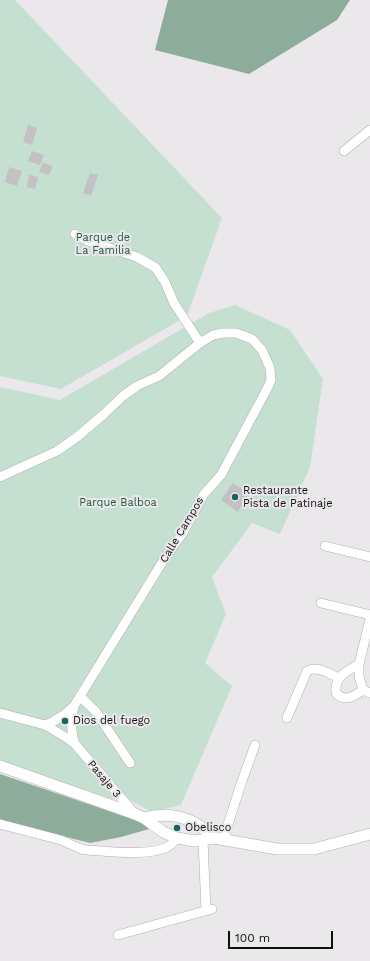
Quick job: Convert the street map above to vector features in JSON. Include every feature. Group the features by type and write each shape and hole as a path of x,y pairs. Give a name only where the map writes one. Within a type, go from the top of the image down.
{"main road":[{"path":"0,766 140,816 156,828 177,838 195,841 214,840 277,849 314,849 370,834"},
{"path":"140,816 166,815 187,819 202,827 214,840"}],"street":[{"path":"344,151 370,130"},
{"path":"0,477 57,451 82,432 123,396 138,386 158,376 200,342 174,303 165,282 156,268 138,257 88,241 75,234"},
{"name":"Calle Campos","path":"74,706 163,561 182,534 204,494 221,475 271,380 270,368 262,350 252,339 236,333 223,333 213,335 200,342"},
{"path":"325,546 370,557"},
{"path":"322,603 370,615"},
{"path":"359,664 359,676 367,691 352,697 339,697 336,692 336,688 339,678 359,664 366,652 370,619"},
{"path":"287,718 307,671 311,668 318,669 339,678"},
{"path":"80,696 99,716 130,763"},
{"path":"45,725 60,718 74,706"},
{"path":"74,706 71,728 75,744"},
{"path":"0,713 45,725 75,744"},
{"name":"Pasaje 3","path":"75,744 140,816"},
{"path":"118,936 209,910 214,840 242,781 256,745"},
{"path":"0,824 61,840 81,849 87,850 138,852 156,850 167,848 177,838"}],"green space":[{"name":"Parque de La Familia","path":"0,0 15,0 222,218 187,316 61,389 0,376"},
{"path":"168,0 350,0 337,20 249,74 155,50"},
{"name":"Parque Balboa","path":"235,305 290,330 323,379 310,467 280,534 252,523 212,577 226,614 205,663 232,686 181,805 152,812 128,799 112,799 0,761 0,387 60,400 209,313"},
{"path":"0,774 141,822 149,829 121,837 90,843 0,820"}],"building":[{"path":"28,125 37,128 32,145 23,142"},
{"path":"32,151 44,155 40,165 28,161"},
{"path":"43,163 53,166 49,175 39,172"},
{"path":"9,167 22,171 17,186 5,182"},
{"path":"90,173 98,175 91,196 83,193"},
{"path":"29,175 38,177 35,189 27,187"},
{"name":"Restaurante Pista de Patinaje","path":"233,483 248,493 238,512 221,500"}],"place":[{"name":"Restaurante Pista de Patinaje","path":"235,497"},
{"name":"Dios del fuego","path":"65,721"},
{"name":"Obelisco","path":"177,828"}]}
